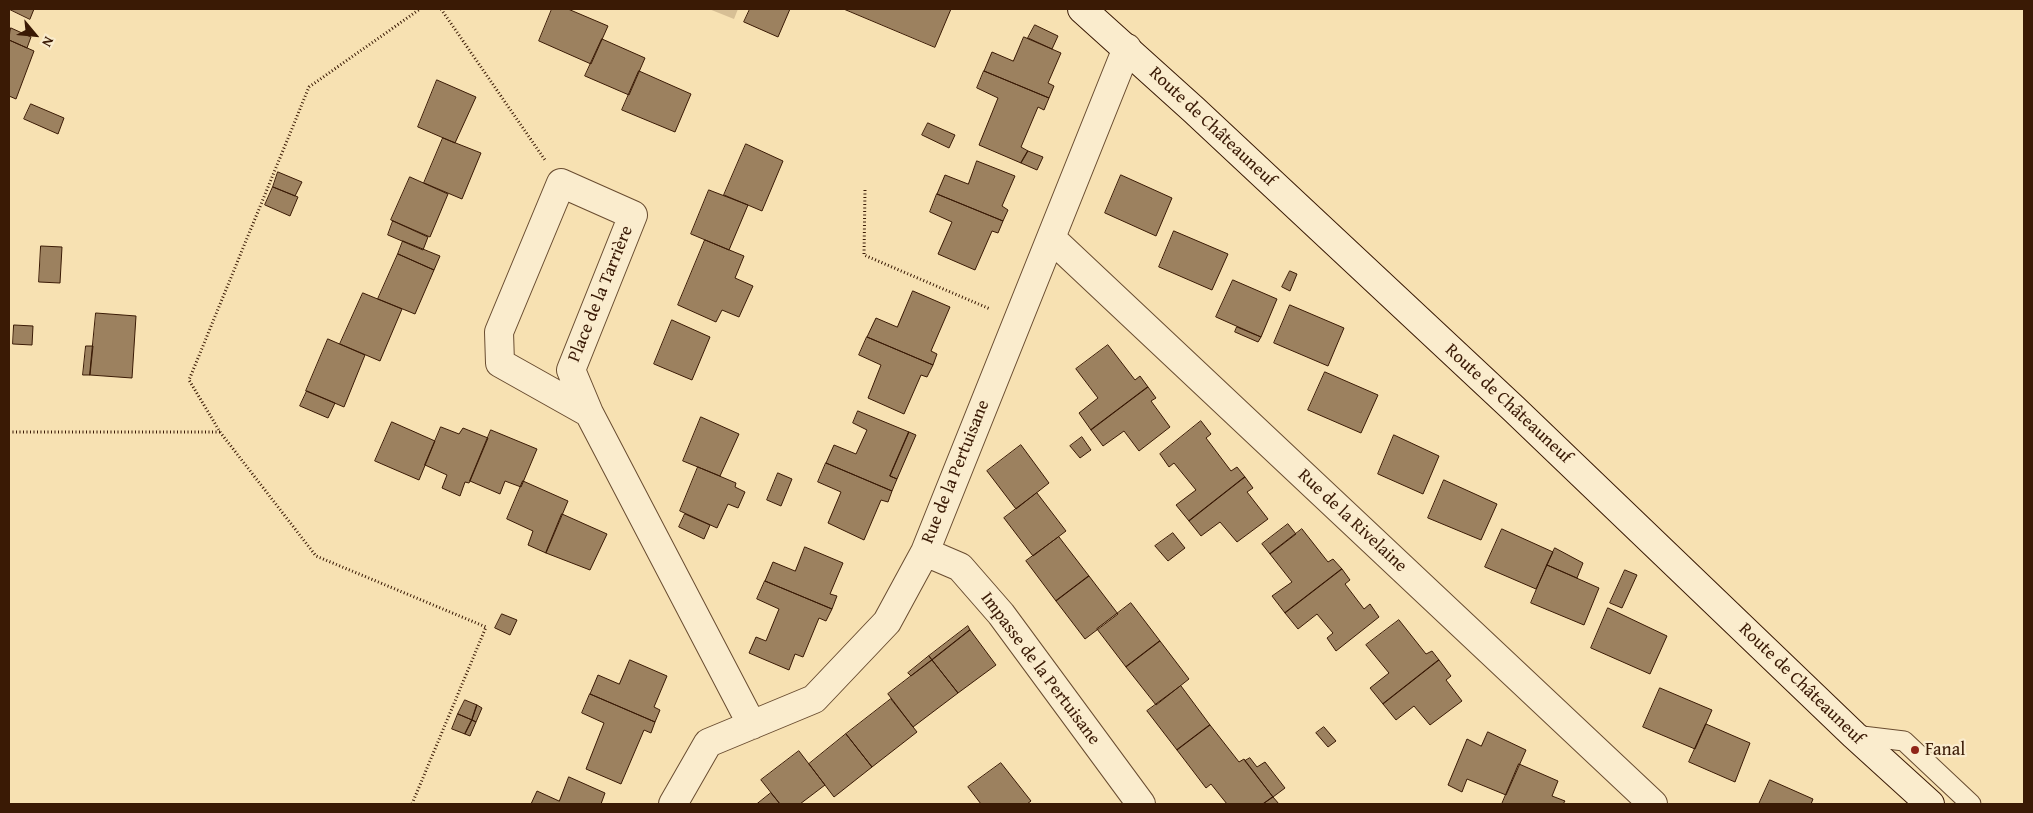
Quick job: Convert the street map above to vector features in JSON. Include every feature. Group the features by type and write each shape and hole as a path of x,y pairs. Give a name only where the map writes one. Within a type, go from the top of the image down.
{"street":[{"name":"Route de Châteauneuf","path":"1082,9 1127,48 1514,409 1854,735 1930,804"},
{"name":"Rue de la Pertuisane","path":"673,804 708,743 814,698 888,622 925,552 1127,48"},
{"path":"561,183 499,332 500,363 589,413"},
{"name":"Place de la Tarrière","path":"561,183 633,215 571,370 589,413 752,724"},
{"name":"Rue de la Rivelaine","path":"1051,238 1653,804"},
{"name":"Impasse de la Pertuisane","path":"925,552 960,567 1000,614 1141,804"}],"lane":[{"path":"1854,735 1904,741 1971,804"}],"path":[{"path":"412,804 486,628 316,556 220,432 190,380 309,86 420,9"},
{"path":"441,9 561,183"},
{"path":"865,190 864,255 1017,321"},
{"path":"9,432 220,432"}],"shaded area":[{"path":"709,9 738,9 734,19"}],"building":[{"path":"9,9 34,9 30,19"},
{"path":"552,9 568,9 608,26 591,64 539,41"},
{"path":"750,9 790,9 778,37 744,22"},
{"path":"844,9 951,9 935,47"},
{"path":"1035,25 1058,36 1052,49 1028,38"},
{"path":"11,28 31,37 27,48 9,40"},
{"path":"1024,37 1061,53 1048,83 1054,86 1049,98 984,71 992,52 1013,61"},
{"path":"602,39 645,58 629,95 585,76"},
{"path":"9,40 34,51 16,99 9,96"},
{"path":"639,71 691,94 675,132 622,110"},
{"path":"984,71 1049,98 1044,110 1038,107 1021,147 1028,151 1021,163 979,145 998,98 977,88"},
{"path":"437,80 476,97 455,143 418,127"},
{"path":"31,104 64,118 58,134 24,119"},
{"path":"928,123 955,135 949,148 922,135"},
{"path":"443,138 481,153 462,199 424,183"},
{"path":"746,144 783,161 762,211 724,195"},
{"path":"1028,151 1043,157 1037,170 1021,163"},
{"path":"977,161 1015,176 1002,206 1008,210 1003,221 937,194 945,175 968,184"},
{"path":"278,172 302,182 295,196 273,187"},
{"path":"1121,175 1172,198 1156,236 1105,213"},
{"path":"410,177 448,194 430,237 391,220"},
{"path":"273,187 298,197 290,216 265,205"},
{"path":"709,190 748,205 729,250 691,234"},
{"path":"937,194 1003,221 998,233 992,231 975,270 938,254 952,222 930,212"},
{"path":"393,221 428,237 423,250 388,235"},
{"path":"1174,231 1228,254 1212,290 1159,267"},
{"path":"705,240 744,256 735,278 753,286 739,317 722,310 716,322 678,305"},
{"path":"403,241 440,256 434,270 398,254"},
{"path":"41,246 62,247 60,283 39,282"},
{"path":"398,254 434,270 415,314 378,299"},
{"path":"1290,271 1297,274 1290,291 1282,287"},
{"path":"1233,280 1277,299 1261,337 1216,317"},
{"path":"913,291 950,307 931,351 937,354 933,365 867,337 876,318 897,327"},
{"path":"363,293 402,309 380,361 340,344"},
{"path":"1290,305 1344,328 1328,366 1274,343"},
{"path":"96,313 136,316 132,378 90,375"},
{"path":"672,320 710,337 692,380 654,364"},
{"path":"14,325 33,326 32,345 13,344"},
{"path":"1237,327 1261,337 1258,342 1235,332"},
{"path":"867,337 933,365 927,377 921,375 904,414 868,398 881,365 859,355"},
{"path":"328,339 365,355 344,407 306,391"},
{"path":"1108,345 1135,380 1140,376 1148,387 1091,430 1079,413 1098,398 1076,369"},
{"path":"86,346 93,346 90,375 83,375"},
{"path":"1325,372 1378,395 1361,433 1308,410"},
{"path":"1148,387 1156,398 1151,401 1170,427 1139,451 1124,431 1103,446 1091,430"},
{"path":"307,391 335,403 328,418 300,406"},
{"path":"858,411 909,432 890,476 897,479 892,491 826,463 834,445 856,454 867,430 853,423"},
{"path":"701,417 739,434 720,476 683,461"},
{"path":"1201,421 1211,434 1206,438 1231,471 1237,467 1245,477 1189,521 1176,505 1196,490 1174,463 1169,467 1160,454"},
{"path":"392,422 435,441 419,480 375,461"},
{"path":"441,427 459,434 463,428 488,438 470,481 469,483 465,482 460,496 442,488 447,475 425,465"},
{"path":"491,430 537,449 521,487 505,481 500,494 470,481"},
{"path":"909,432 916,435 897,479 890,476"},
{"path":"1394,435 1439,456 1423,494 1378,474"},
{"path":"1082,437 1091,450 1080,458 1070,446"},
{"path":"1021,445 1049,483 1016,509 987,471"},
{"path":"826,463 892,491 888,502 881,500 864,540 828,523 841,492 818,482"},
{"path":"698,467 736,483 735,487 745,492 738,508 728,504 717,528 680,511"},
{"path":"778,473 792,479 781,506 767,500"},
{"path":"1245,477 1253,488 1247,492 1268,519 1237,542 1220,522 1201,536 1189,521"},
{"path":"1444,480 1497,504 1481,540 1428,518"},
{"path":"523,481 568,501 546,553 528,545 533,531 507,519"},
{"path":"1037,493 1066,531 1033,556 1004,518"},
{"path":"562,514 607,534 590,570 546,553"},
{"path":"685,514 710,525 704,539 679,527"},
{"path":"1288,524 1296,534 1270,554 1262,544"},
{"path":"1302,529 1328,562 1333,559 1342,569 1285,613 1272,596 1292,582 1270,554"},
{"path":"1502,529 1553,552 1536,589 1485,567"},
{"path":"1173,533 1185,548 1168,561 1155,546"},
{"path":"1059,537 1089,576 1056,601 1026,561"},
{"path":"805,547 843,563 830,594 837,596 832,609 765,581 773,562 795,571"},
{"path":"1555,548 1583,563 1577,578 1547,565"},
{"path":"1547,565 1599,588 1584,625 1531,603"},
{"path":"1342,569 1350,580 1345,584 1364,609 1370,604 1379,617 1336,651 1327,638 1333,633 1317,614 1298,629 1285,613"},
{"path":"1625,570 1637,575 1622,608 1610,603"},
{"path":"1089,576 1118,614 1085,639 1056,601"},
{"path":"765,581 832,609 826,621 819,618 803,657 795,654 789,670 749,653 756,637 766,641 779,609 757,599"},
{"path":"1131,603 1160,641 1126,667 1097,629"},
{"path":"1608,608 1667,636 1650,674 1591,648"},
{"path":"502,614 517,620 510,635 495,628"},
{"path":"1399,620 1426,654 1432,651 1439,660 1383,704 1370,688 1389,673 1366,645"},
{"path":"968,626 970,630 932,660 929,656"},
{"path":"970,630 996,665 958,693 932,660"},
{"path":"1160,641 1189,679 1156,705 1126,667"},
{"path":"929,656 932,660 911,676 908,673"},
{"path":"630,660 667,676 654,707 660,710 655,722 590,694 598,675 619,684"},
{"path":"932,660 958,693 913,727 888,694"},
{"path":"1439,660 1451,676 1446,680 1462,701 1430,725 1414,706 1396,720 1383,704"},
{"path":"1181,686 1210,725 1177,750 1147,711"},
{"path":"1660,688 1712,710 1695,749 1643,727"},
{"path":"590,694 655,722 651,733 644,730 621,784 586,769 604,723 582,713"},
{"path":"891,699 917,732 872,767 846,734"},
{"path":"465,700 477,705 472,720 458,714"},
{"path":"477,705 482,708 476,722 472,720"},
{"path":"458,714 472,720 465,734 452,729"},
{"path":"472,720 476,722 470,736 465,734"},
{"path":"1706,724 1750,743 1735,782 1689,762"},
{"path":"1210,725 1239,762 1244,759 1273,797 1263,804 1227,804 1211,784 1206,788 1177,750"},
{"path":"1324,727 1336,741 1328,747 1316,733"},
{"path":"1488,732 1526,750 1506,795 1467,779 1462,792 1448,785 1467,739 1481,746"},
{"path":"846,734 872,767 834,797 809,764"},
{"path":"799,751 825,785 800,804 780,804 761,780"},
{"path":"1250,758 1257,767 1265,762 1285,788 1273,797 1245,761"},
{"path":"1001,763 1031,801 1027,804 981,804 968,787"},
{"path":"1519,764 1558,781 1552,796 1565,801 1563,804 1502,804"},
{"path":"569,777 605,793 601,804 531,804 537,791 559,801"},
{"path":"1770,780 1813,799 1811,804 1759,804"},
{"path":"771,793 780,804 757,804"},
{"path":"1273,797 1279,804 1263,804"}],"place":[{"name":"Fanal","path":"1915,750"}]}
